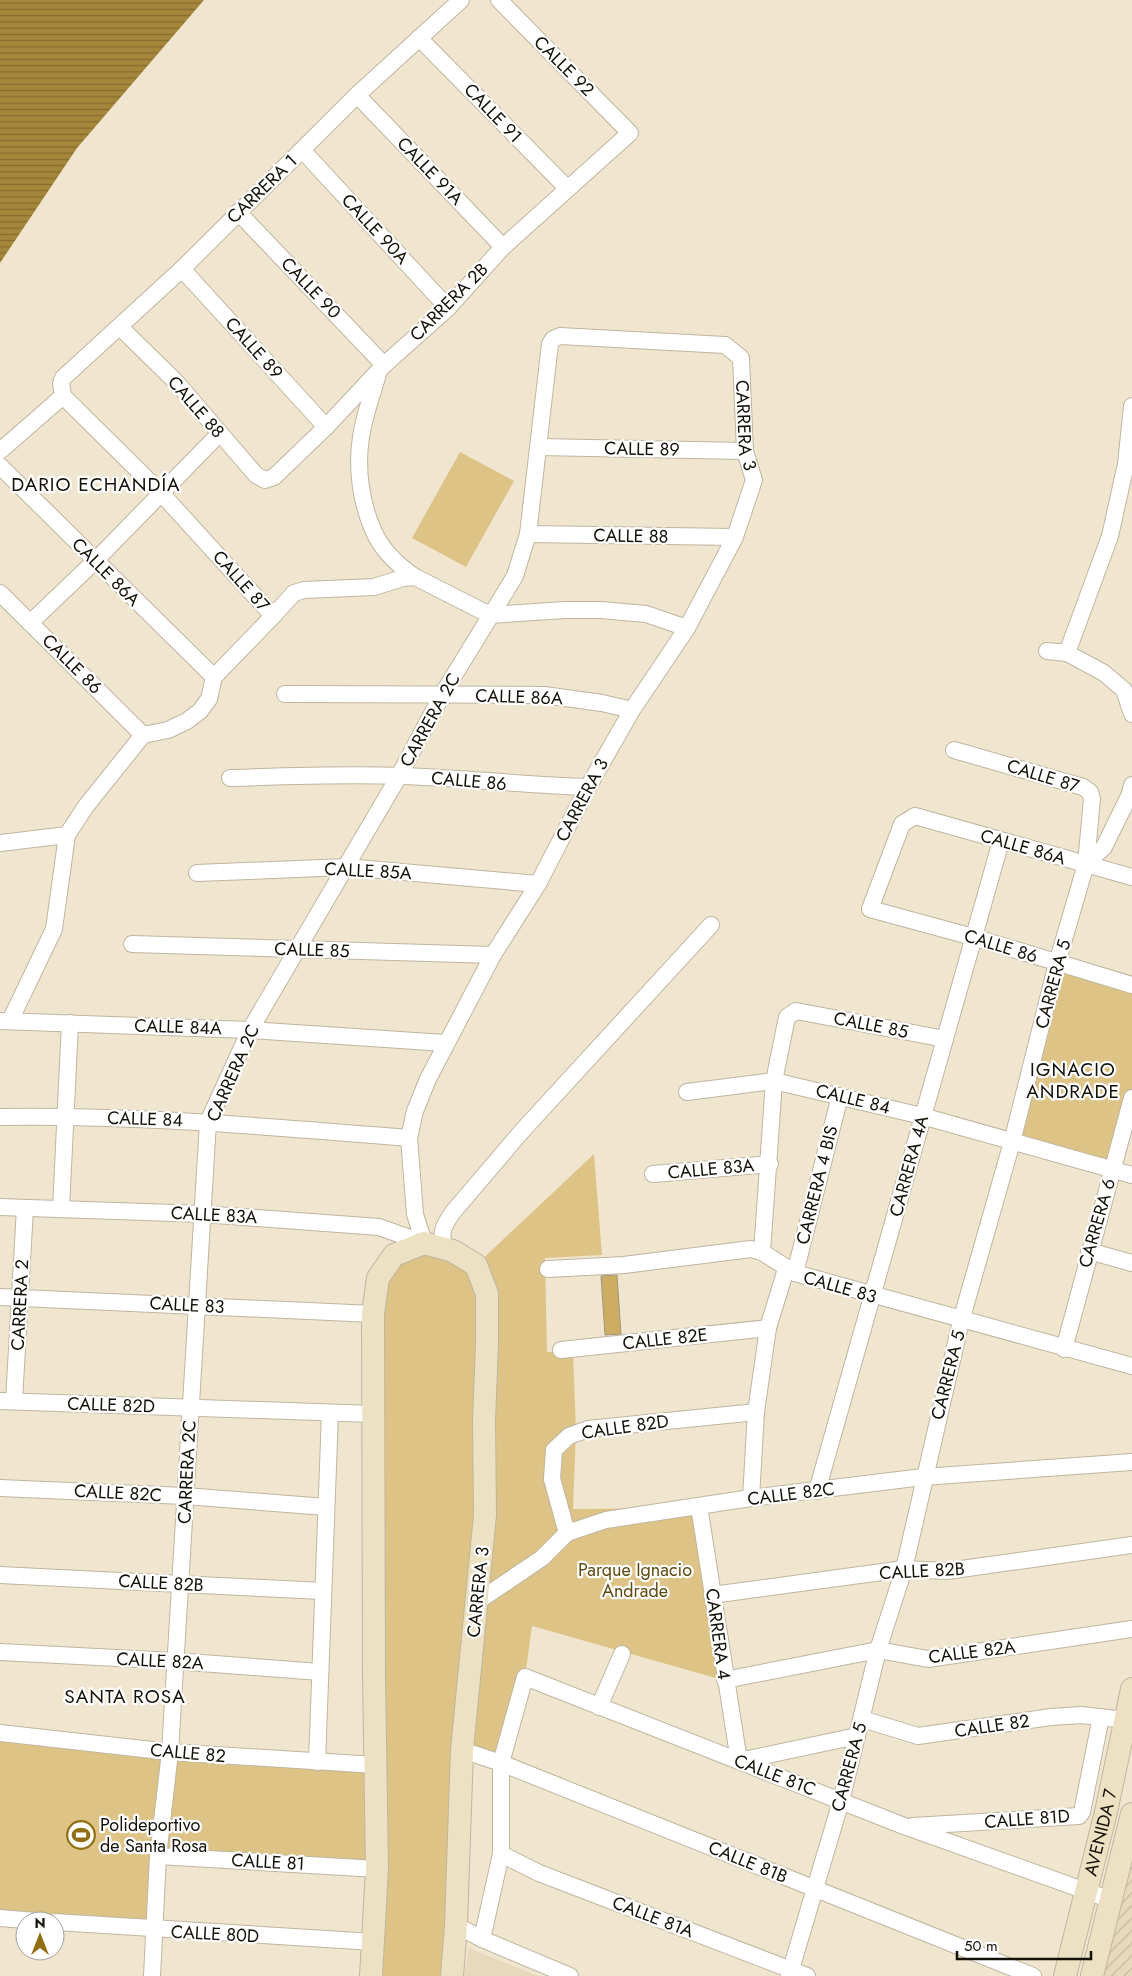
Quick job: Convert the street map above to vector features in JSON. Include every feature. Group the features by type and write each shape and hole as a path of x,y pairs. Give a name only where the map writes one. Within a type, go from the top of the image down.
{"main road":[{"path":"372,1976 377,1869 373,1314 378,1278 394,1255 435,1246"},
{"name":"CARRERA 3","path":"435,1246 476,1265 487,1294 484,1420 485,1515 462,1750 456,1925 452,1976"},
{"name":"AVENIDA 7","path":"1065,1976 1087,1891 1132,1689"},
{"name":"AVENIDA 7","path":"1092,1976 1132,1814"}],"street":[{"name":"CARRERA 1","path":"63,396 63,378 182,269 238,212 303,151 357,95 461,0"},
{"name":"CALLE 92","path":"499,0 630,133"},
{"name":"CALLE 91","path":"419,38 567,188"},
{"name":"CALLE 91A","path":"357,95 503,247"},
{"name":"CARRERA 2B","path":"274,477 326,428 382,367 448,308 503,247 630,133"},
{"name":"CALLE 90A","path":"303,151 448,308"},
{"name":"CALLE 90","path":"238,212 382,367"},
{"name":"CALLE 89","path":"182,269 326,428"},
{"name":"CALLE 88","path":"120,327 177,383 256,475 265,480 274,477"},
{"name":"CARRERA 3","path":"435,1246 415,1214 409,1138 415,1111 445,1043 493,955 538,884 588,787 632,710 687,628 735,537 754,480 745,451 741,358 725,346 560,336"},
{"name":"CARRERA 2C","path":"152,1976 158,1856 170,1752 176,1661 208,1122 250,1030 399,776 442,694 515,576 528,534 550,344 553,339 560,336"},
{"path":"382,367 361,438 359,466 362,490 374,533 398,565 415,577 490,615 564,610 600,610 646,614 687,628"},
{"path":"0,451 63,396"},
{"name":"CALLE 87","path":"63,396 161,493 273,616 294,593 304,590 374,587 403,578 415,577"},
{"path":"1067,653 1094,585 1112,527 1126,464 1132,406"},
{"path":"30,623 95,561 220,433"},
{"name":"CALLE 89","path":"539,447 745,451"},
{"name":"CALLE 86A","path":"0,466 214,677"},
{"name":"CALLE 88","path":"528,534 735,537"},
{"name":"CALLE 86","path":"0,593 143,735"},
{"path":"5,1021 54,929 66,835 86,806 143,735 168,730 187,721 200,711 208,699 214,677 273,616"},
{"path":"1047,651 1067,653 1128,687 1132,712"},
{"name":"CALLE 86A","path":"285,694 544,695 602,703 632,710"},
{"name":"CALLE 87","path":"954,750 1083,787 1090,792 1092,799 1086,864"},
{"name":"CALLE 86","path":"230,778 399,776 588,787"},
{"path":"1086,864 1104,847 1130,794 1132,785"},
{"name":"CALLE 86A","path":"870,909 902,824 914,816 1132,877"},
{"path":"0,843 66,835"},
{"name":"CARRERA 4A","path":"817,1491 874,1297 922,1116 1001,841"},
{"name":"CARRERA 5","path":"790,1973 841,1801 878,1650 904,1569 961,1321 1012,1142 1057,963 1086,864"},
{"name":"CALLE 85A","path":"197,873 346,866 538,884"},
{"name":"CALLE 86","path":"870,909 973,937 1132,985"},
{"path":"435,1246 441,1238 443,1227 453,1212 522,1131 711,925"},
{"name":"CALLE 85","path":"132,944 493,955"},
{"name":"CALLE 85","path":"774,1081 787,1017 796,1011 945,1040"},
{"name":"CALLE 84A","path":"5,1021 250,1030 445,1043"},
{"path":"61,1209 70,1023"},
{"path":"548,1269 624,1265 752,1249 762,1252 770,1164 774,1081"},
{"name":"CALLE 84","path":"687,1092 774,1081 922,1116 1132,1176"},
{"name":"CARRERA 4 BIS","path":"790,1271 840,1096"},
{"name":"CARRERA 6","path":"1064,1348 1132,1098"},
{"name":"CALLE 84","path":"0,1117 65,1116 208,1122 409,1138"},
{"name":"CALLE 83A","path":"653,1174 770,1164"},
{"name":"CALLE 83A","path":"0,1207 202,1214 379,1227 435,1246"},
{"name":"CARRERA 2","path":"7,1401 20,1298 26,1208"},
{"path":"1089,1251 1132,1263"},
{"name":"CALLE 83","path":"762,1252 790,1271 874,1297 1132,1366"},
{"path":"751,1498 756,1412 768,1328 790,1271"},
{"name":"CALLE 83","path":"0,1297 373,1314"},
{"name":"CALLE 82E","path":"561,1350 768,1328"},
{"name":"CALLE 82D","path":"7,1401 373,1414"},
{"name":"CALLE 82D","path":"567,1533 552,1479 554,1450 569,1436 588,1429 756,1412"},
{"path":"316,1762 330,1413"},
{"name":"CALLE 82C","path":"477,1602 542,1558 567,1533 606,1520 751,1498 924,1477 1132,1462"},
{"name":"CALLE 82C","path":"0,1488 185,1496 326,1507"},
{"name":"CARRERA 4","path":"699,1506 739,1761"},
{"name":"CALLE 82B","path":"712,1595 904,1569 947,1572 1132,1545"},
{"name":"CALLE 82B","path":"0,1575 322,1591"},
{"name":"CALLE 82A","path":"725,1680 878,1650 928,1659 1132,1629"},
{"name":"CALLE 82A","path":"0,1652 176,1661 320,1672"},
{"path":"599,1707 622,1654"},
{"name":"CALLE 81C","path":"500,1763 525,1677 904,1826 1111,1900"},
{"name":"CALLE 82","path":"862,1719 918,1736 1051,1717 1081,1715 1125,1720"},
{"name":"CALLE 81D","path":"904,1826 1079,1816 1082,1812 1101,1718"},
{"name":"CALLE 82","path":"0,1733 170,1752 376,1764"},
{"path":"739,1761 857,1736"},
{"name":"CALLE 81B","path":"462,1750 500,1763 1033,1976"},
{"path":"482,1939 501,1854 500,1763"},
{"name":"CALLE 81A","path":"501,1854 539,1873 790,1973 806,1976"},
{"name":"CALLE 81","path":"158,1856 377,1869"},
{"path":"0,1918 15,1919"},
{"name":"CALLE 80D","path":"65,1923 154,1930 374,1942"},
{"path":"456,1925 482,1939 570,1976"}],"shaded area":[{"path":"0,0 204,0 77,148 0,263"},
{"path":"1132,1828 1132,1976 1100,1976"},
{"path":"469,1948 538,1976 464,1976"}],"green space":[{"path":"460,452 514,481 466,567 412,538"},
{"path":"1059,966 1132,988 1132,1090 1110,1167 1016,1141"},
{"name":"Parque Ignacio Andrade","path":"594,1154 602,1255 545,1258 547,1352 573,1352 576,1431 573,1509 698,1508 723,1680 532,1626 525,1677 501,1763 462,1750 452,1976 372,1976 377,1869 161,1856 153,1930 65,1923 65,1911 15,1911 15,1919 0,1918 0,1733 376,1764 380,1280 424,1245 475,1266"}],"building":[{"path":"617,1275 621,1334 605,1335 601,1276"}],"place":[{"name":"Polideportivo de Santa Rosa","path":"81,1835"}],"district":[{"name":"DARIO ECHANDÍA","path":"96,484"},
{"name":"IGNACIO ANDRADE","path":"1073,1080"},
{"name":"SANTA ROSA","path":"125,1696"}]}
